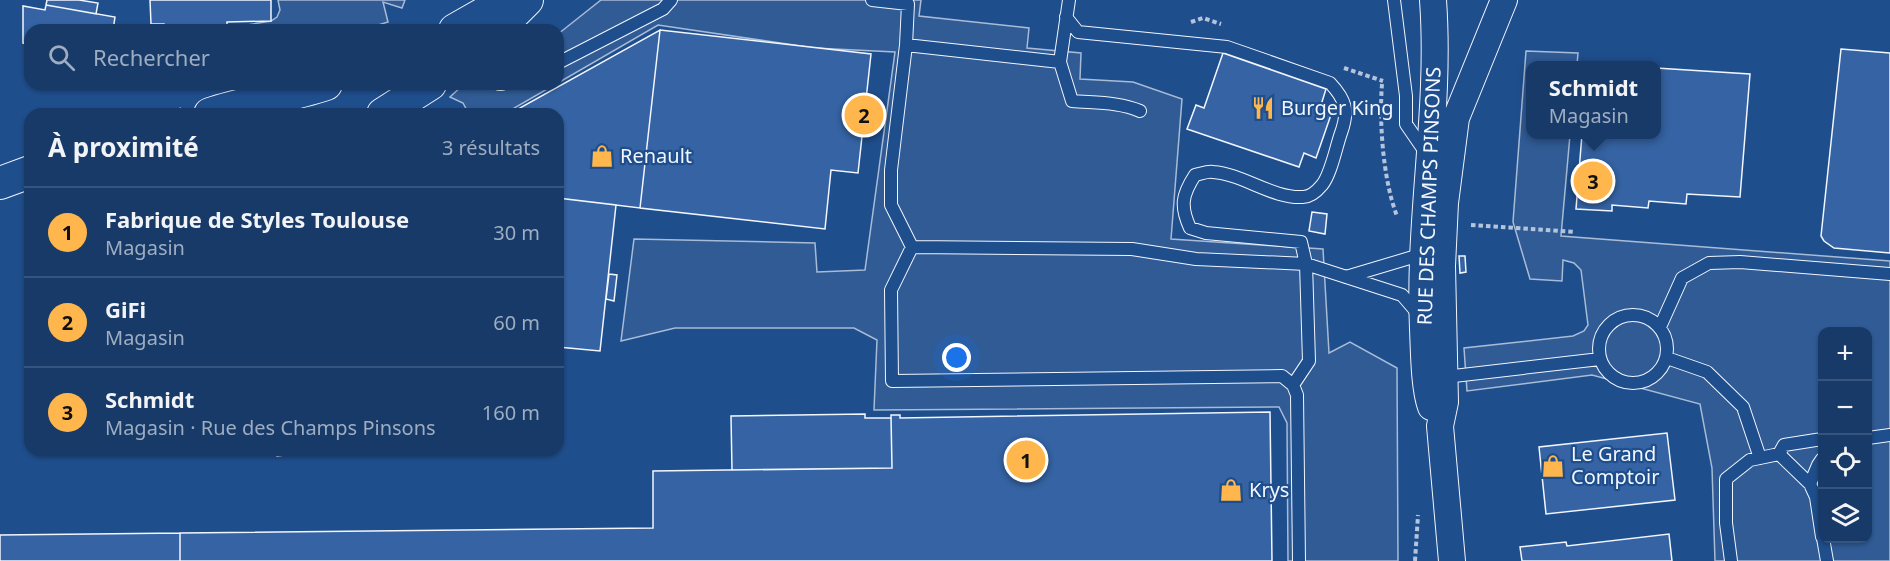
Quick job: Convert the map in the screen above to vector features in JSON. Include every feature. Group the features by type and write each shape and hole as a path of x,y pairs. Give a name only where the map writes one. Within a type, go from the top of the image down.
{"street":[{"path":"477,24 500,0"},
{"path":"480,24 527,0"},
{"name":"RUE DES CHAMPS PINSONS","path":"1433,0 1432,132 1421,283 1430,404 1440,426"},
{"name":"RUE DES CHAMPS PINSONS","path":"1450,557 1440,426 1445,402 1443,244 1445,203 1456,118 1504,0"},
{"path":"227,108 306,90"},
{"path":"392,108 421,90"},
{"path":"0,183 24,174"}],"lane":[{"path":"564,60 663,9 671,0"},
{"path":"872,0 908,4 906,45 891,170 891,205 912,247"},
{"path":"1069,0 1060,62 1072,101 1132,107 1140,111"},
{"path":"1394,0 1406,96 1406,124 1430,159"},
{"path":"1066,17 1077,32 1227,47 1330,83 1342,95 1346,109 1345,123 1324,183 1316,192 1304,198 1282,194 1228,174 1210,171 1195,176 1185,191 1184,214 1190,228 1206,233 1301,242 1306,264 1309,361 1293,385"},
{"path":"906,45 1060,62"},
{"path":"912,247 1132,249 1196,259 1306,264 1401,295 1423,318"},
{"path":"912,247 891,290 892,381 1282,376 1293,385 1297,395 1299,561"},
{"path":"1346,277 1423,254"},
{"path":"1660,327 1682,278 1709,263 1740,262 1890,274"},
{"path":"1625,315 1638,315 1651,319 1660,327 1666,337 1667,358 1652,378 1628,383 1616,378 1606,370 1600,359 1599,345 1604,331 1613,320 1625,315"},
{"path":"1667,358 1707,372 1743,407 1760,458"},
{"path":"1445,377 1600,359"},
{"path":"1872,437 1890,435"},
{"path":"1731,561 1726,524 1726,479 1750,460 1779,454 1784,445 1818,440"},
{"path":"1779,454 1810,484 1818,509"},
{"path":"1810,484 1818,465"},
{"path":"1824,543 1827,561"}],"path":[{"path":"1462,224 1575,232"}],"shaded area":[{"path":"278,0 405,0 402,8 383,2 388,22 382,24 253,24 271,21 277,17 280,10"},
{"path":"601,0 921,0 919,16 1029,28 1027,48 1081,53 1080,79 1133,82 1182,99 1171,239 1323,249 1329,353 1350,342 1397,368 1398,561 1288,561 1287,423 1279,407 874,410 877,340 854,328 675,328 621,341 634,239 815,243 817,272 865,270 895,52 814,48 658,25 564,80 564,29"},
{"path":"1526,51 1578,53 1577,61 1526,61 1526,139 1570,139 1561,236 1890,261 1890,561 1715,561 1712,468 1700,404 1592,375 1467,391 1464,348 1573,336 1584,331 1588,325 1581,270 1574,263 1563,260 1562,281 1530,279 1513,222"},
{"path":"458,90 546,90 514,108 466,108 463,103 450,97"}],"building":[{"path":"47,0 79,0 98,3 96,14 46,5"},
{"path":"150,0 271,0 271,21 227,22 227,24 151,24"},
{"path":"46,5 115,17 114,24 24,24 23,43 23,6 45,10"},
{"path":"660,30 871,54 858,173 831,170 825,229 640,208"},
{"name":"Renault","path":"660,30 640,208 564,199 564,108 520,108 552,90 564,90 564,83"},
{"path":"1841,49 1890,53 1890,253 1834,248 1821,236"},
{"path":"1223,53 1326,89 1321,105 1333,109 1316,158 1304,153 1299,167 1187,129 1196,105 1204,108"},
{"path":"1661,68 1750,74 1740,197 1687,194 1686,204 1649,201 1648,208 1612,205 1612,211 1576,209 1582,139 1661,139"},
{"path":"564,199 616,205 600,351 564,348"},
{"path":"1312,212 1327,214 1325,234 1309,231"},
{"path":"1459,256 1465,256 1466,272 1460,273"},
{"path":"609,274 617,275 614,301 606,299"},
{"path":"1270,412 1272,561 180,561 180,533 653,528 653,471 892,468 891,415 900,415 900,418"},
{"path":"865,414 865,418 891,418 892,468 732,470 731,416"},
{"path":"1667,433 1675,500 1546,514 1539,447"},
{"path":"180,533 180,561 0,561 0,535"},
{"path":"1669,534 1672,561 1522,561 1520,547 1566,542 1567,546"}],"place":[{"name":"Burger King","path":"1263,108"},
{"name":"GiFi","path":"864,115"},
{"name":"Renault","path":"602,156"},
{"name":"Schmidt","path":"1593,181"},
{"name":"Fabrique de Styles Toulouse","path":"1026,460"},
{"name":"Le Grand Comptoir","path":"1553,466"},
{"name":"Krys","path":"1231,490"}]}
